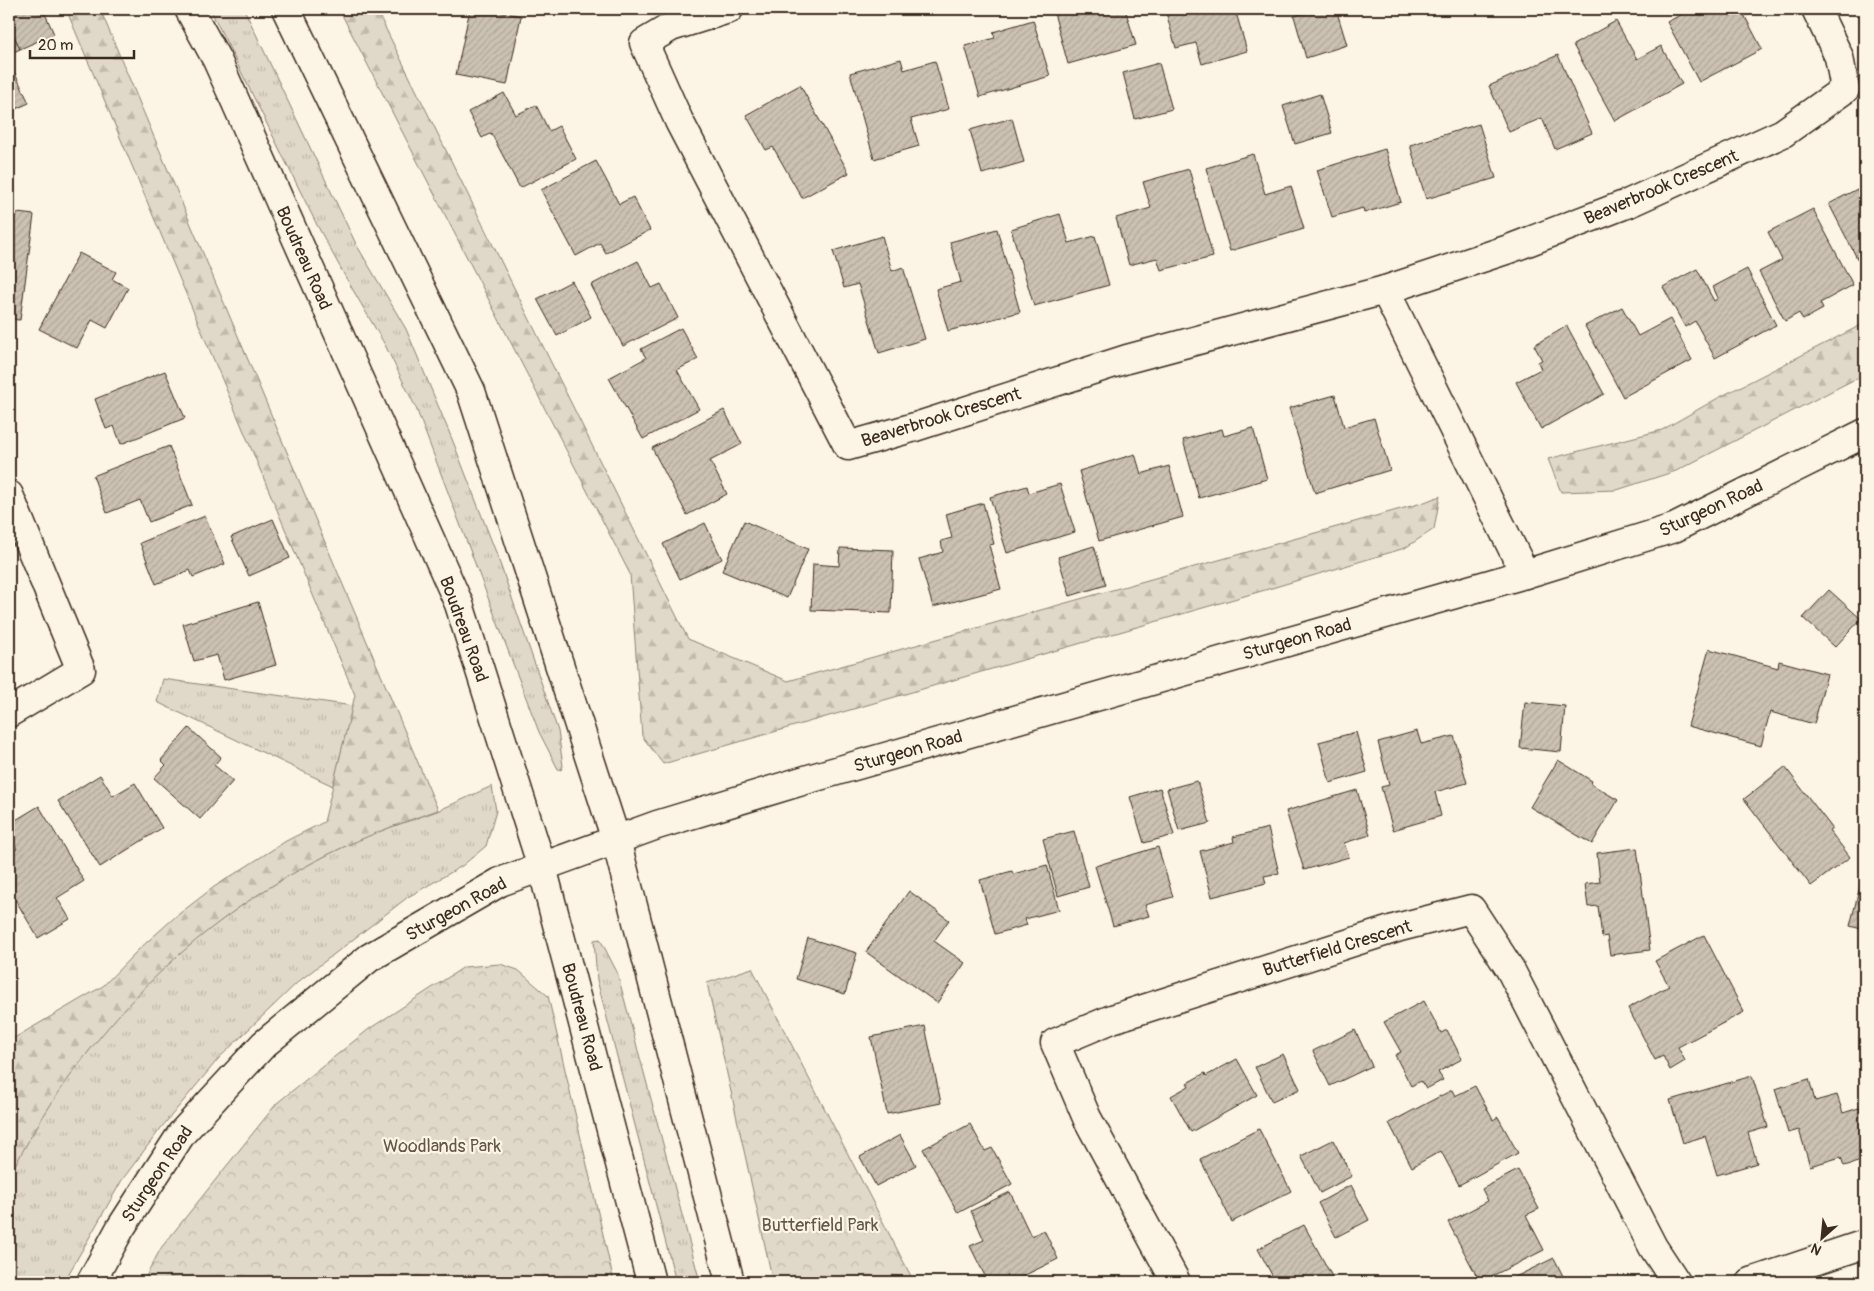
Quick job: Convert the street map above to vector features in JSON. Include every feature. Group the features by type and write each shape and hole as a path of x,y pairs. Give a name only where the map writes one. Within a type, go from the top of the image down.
{"main road":[{"name":"Boudreau Road","path":"189,9 217,60 459,604 542,867 651,1282"},
{"path":"286,9 471,391 616,840 730,1282"},
{"name":"Beaverbrook Crescent","path":"729,9 671,28 644,43 679,121 848,446 915,427 1127,359 1385,290 1509,249 1629,203 1783,133 1844,89 1839,57 1816,9"},
{"path":"1385,290 1525,574"},
{"name":"Sturgeon Road","path":"91,1282 120,1229 182,1133 264,1044 369,958 500,882 657,825 812,778 1525,574 1674,528 1865,433"},
{"path":"9,494 81,670 9,714"},
{"name":"Butterfield Crescent","path":"1176,1282 1087,1118 1055,1043 1112,1020 1353,942 1400,927 1471,909 1510,969 1653,1247 1676,1282"},
{"path":"1751,1282 1865,1244"}],"green space":[{"path":"66,9 100,9 438,810 374,834 312,863 264,891 218,923 176,958 136,996 66,1082 36,1128 9,1177 9,1041 103,986 137,951 175,917 214,887 286,841 324,822 355,695"},
{"path":"210,9 244,9 356,244 406,329 452,439 497,555 558,731 563,766 561,770 558,769 539,732 416,408 385,345 317,225"},
{"path":"339,9 376,9 688,639 788,681 1422,503 1440,496 1434,529 1405,548 663,764 642,736 630,574"},
{"path":"1865,323 1865,374 1676,471 1617,490 1561,492 1548,459 1662,430 1718,398"},
{"path":"163,679 353,706 333,786 157,702"},
{"path":"492,786 496,811 486,846 462,866 408,897 298,982 219,1058 161,1128 122,1180 64,1282 9,1282 8,1180 10,1174 40,1120 91,1047 122,1010 155,976 228,915 268,888 309,864 352,843 437,811"},
{"path":"600,939 617,972 700,1282 676,1282 597,980 594,940"},
{"name":"Woodlands Park","path":"500,964 518,970 548,996 614,1282 143,1282 161,1248 277,1103 369,1029 464,967"},
{"name":"Butterfield Park","path":"752,968 914,1282 773,1282 707,983"}],"building":[{"path":"9,9 43,9 54,34 20,49 9,25"},
{"path":"470,9 484,9 521,16 507,85 456,75"},
{"path":"1070,9 1125,9 1136,45 1068,64 1054,13"},
{"path":"1165,9 1235,9 1247,51 1202,64 1196,43 1176,48"},
{"path":"1320,9 1336,9 1347,45 1306,58 1294,16"},
{"path":"1692,9 1741,9 1762,49 1699,82 1667,22"},
{"path":"1033,20 1050,76 980,97 965,46 995,38 993,32"},
{"path":"1616,21 1637,59 1661,46 1682,84 1615,121 1573,45"},
{"path":"9,25 20,49 14,52 9,41"},
{"path":"1558,55 1592,133 1555,149 1542,118 1509,132 1489,86"},
{"path":"901,59 904,70 935,61 949,109 911,119 919,146 874,159 850,73"},
{"path":"9,61 29,103 9,112"},
{"path":"1159,63 1172,109 1135,119 1123,73"},
{"path":"800,85 849,173 802,198 773,147 766,150 746,115"},
{"path":"504,93 516,115 536,105 549,131 559,126 576,159 520,188 491,133 482,138 468,112"},
{"path":"1320,94 1332,133 1295,144 1283,106"},
{"path":"1012,118 1024,162 982,174 970,130"},
{"path":"1479,124 1496,178 1426,199 1410,145"},
{"path":"1385,149 1401,202 1364,213 1363,208 1332,217 1317,170"},
{"path":"1253,154 1265,194 1291,186 1304,229 1230,251 1206,168"},
{"path":"596,161 619,204 633,197 650,230 606,253 600,243 576,256 541,190"},
{"path":"1189,169 1213,257 1161,270 1157,258 1129,265 1116,218 1151,208 1143,182"},
{"path":"1857,189 1865,206 1865,267 1862,268 1829,204"},
{"path":"1813,209 1853,285 1820,303 1823,309 1803,320 1799,313 1785,321 1759,272 1782,260 1768,232"},
{"path":"9,212 34,215 20,320 9,319"},
{"path":"1060,214 1069,243 1095,236 1109,285 1034,306 1011,229"},
{"path":"997,229 1020,312 948,331 936,289 961,282 950,242"},
{"path":"882,236 892,271 903,267 925,339 879,353 858,284 844,288 833,251"},
{"path":"79,253 116,272 112,279 128,288 107,328 92,320 77,348 39,329"},
{"path":"638,261 652,288 661,284 678,318 623,346 591,285"},
{"path":"1697,269 1714,301 1718,298 1713,287 1747,269 1776,325 1715,358 1695,321 1685,327 1663,287"},
{"path":"572,281 591,317 557,336 537,299"},
{"path":"1622,307 1638,336 1670,319 1692,360 1623,397 1585,326"},
{"path":"1567,326 1604,394 1541,429 1516,382 1541,369 1538,362 1542,360 1534,345"},
{"path":"681,328 698,359 677,370 699,409 643,439 609,378 646,358 641,349"},
{"path":"165,371 185,418 121,444 114,426 106,429 95,399"},
{"path":"1335,395 1344,427 1374,418 1390,470 1315,493 1289,408"},
{"path":"724,410 742,444 710,461 727,494 687,515 652,448"},
{"path":"1253,428 1267,479 1199,498 1183,440 1222,429 1224,436"},
{"path":"169,446 192,505 149,522 140,500 107,513 93,476"},
{"path":"1135,454 1141,474 1169,466 1183,517 1099,541 1079,471"},
{"path":"1060,484 1075,532 1007,553 990,497 1027,486 1029,493"},
{"path":"983,503 994,544 989,545 1001,589 933,607 919,559 943,552 941,541 952,538 946,514"},
{"path":"205,516 225,564 193,577 190,570 156,584 140,543"},
{"path":"273,519 290,558 249,576 231,537"},
{"path":"744,521 808,549 787,598 722,571"},
{"path":"705,523 722,559 680,579 663,544"},
{"path":"1094,546 1106,585 1070,596 1058,557"},
{"path":"840,548 893,550 891,613 811,610 813,564 839,566"},
{"path":"1829,590 1861,619 1835,647 1803,618"},
{"path":"258,602 276,665 224,680 217,655 194,661 183,624"},
{"path":"1709,649 1778,668 1779,661 1827,674 1814,724 1770,712 1761,746 1688,726"},
{"path":"1525,702 1565,706 1561,752 1520,748"},
{"path":"189,728 221,757 214,765 233,781 200,819 154,778 166,765 161,760"},
{"path":"1417,731 1421,744 1454,736 1467,783 1435,792 1441,816 1393,830 1381,787 1389,785 1378,742"},
{"path":"1356,732 1367,772 1330,783 1319,742"},
{"path":"1558,760 1592,781 1591,784 1618,800 1592,844 1530,807"},
{"path":"1785,767 1832,828 1829,830 1850,857 1811,886 1744,799"},
{"path":"100,775 113,796 135,783 162,828 100,867 58,801"},
{"path":"1197,781 1210,823 1179,831 1167,789"},
{"path":"1160,788 1174,835 1144,843 1130,797"},
{"path":"1357,790 1370,835 1344,843 1349,857 1304,870 1286,811"},
{"path":"39,806 84,881 57,898 70,919 38,938 9,889 9,854 17,849 9,836 9,824"},
{"path":"1268,828 1279,873 1264,876 1266,883 1212,897 1200,851 1234,842 1233,837"},
{"path":"1074,831 1089,887 1058,896 1043,839"},
{"path":"1158,847 1173,897 1145,905 1149,916 1113,926 1095,866"},
{"path":"1637,848 1650,950 1610,955 1607,936 1602,937 1598,906 1588,907 1585,884 1600,882 1597,853"},
{"path":"1047,865 1059,910 1025,919 1027,925 995,934 980,880 1012,871 1013,874"},
{"path":"1862,878 1865,878 1865,930 1850,926"},
{"path":"909,891 949,920 934,941 965,963 937,1003 866,952"},
{"path":"1704,935 1744,1012 1678,1047 1685,1061 1670,1070 1663,1056 1655,1060 1628,1008 1669,986 1655,961"},
{"path":"808,938 857,953 845,994 796,979"},
{"path":"1424,1001 1441,1033 1447,1030 1462,1059 1438,1072 1443,1080 1426,1089 1421,1081 1411,1086 1395,1055 1401,1052 1384,1022"},
{"path":"925,1026 941,1103 887,1114 871,1037"},
{"path":"1355,1030 1372,1066 1330,1086 1313,1051"},
{"path":"1283,1054 1300,1089 1272,1102 1255,1067"},
{"path":"1237,1059 1257,1095 1191,1132 1171,1096 1189,1086 1187,1083 1205,1073 1206,1076"},
{"path":"1752,1076 1768,1127 1748,1133 1757,1163 1717,1175 1705,1136 1683,1143 1670,1100"},
{"path":"1809,1079 1815,1101 1837,1095 1843,1113 1862,1107 1865,1120 1865,1160 1844,1166 1841,1157 1810,1166 1799,1130 1788,1133 1775,1089"},
{"path":"1475,1086 1493,1120 1498,1117 1518,1153 1459,1185 1441,1151 1412,1167 1389,1123 1452,1090 1455,1096"},
{"path":"970,1124 985,1151 992,1148 1012,1184 958,1213 923,1149"},
{"path":"1259,1129 1291,1191 1232,1222 1200,1159"},
{"path":"900,1135 916,1165 876,1186 860,1157"},
{"path":"1333,1140 1352,1176 1320,1193 1301,1156"},
{"path":"1518,1170 1539,1209 1526,1215 1544,1250 1480,1282 1448,1222 1488,1201 1482,1189"},
{"path":"1351,1185 1369,1220 1336,1237 1318,1203"},
{"path":"1010,1192 1031,1236 1044,1230 1058,1259 1011,1282 988,1282 970,1246 984,1240 971,1211"},
{"path":"1304,1225 1335,1282 1265,1282 1273,1277 1258,1249"},
{"path":"1554,1258 1566,1282 1505,1282"},
{"path":"1054,1276 1058,1282 1043,1282"}]}
